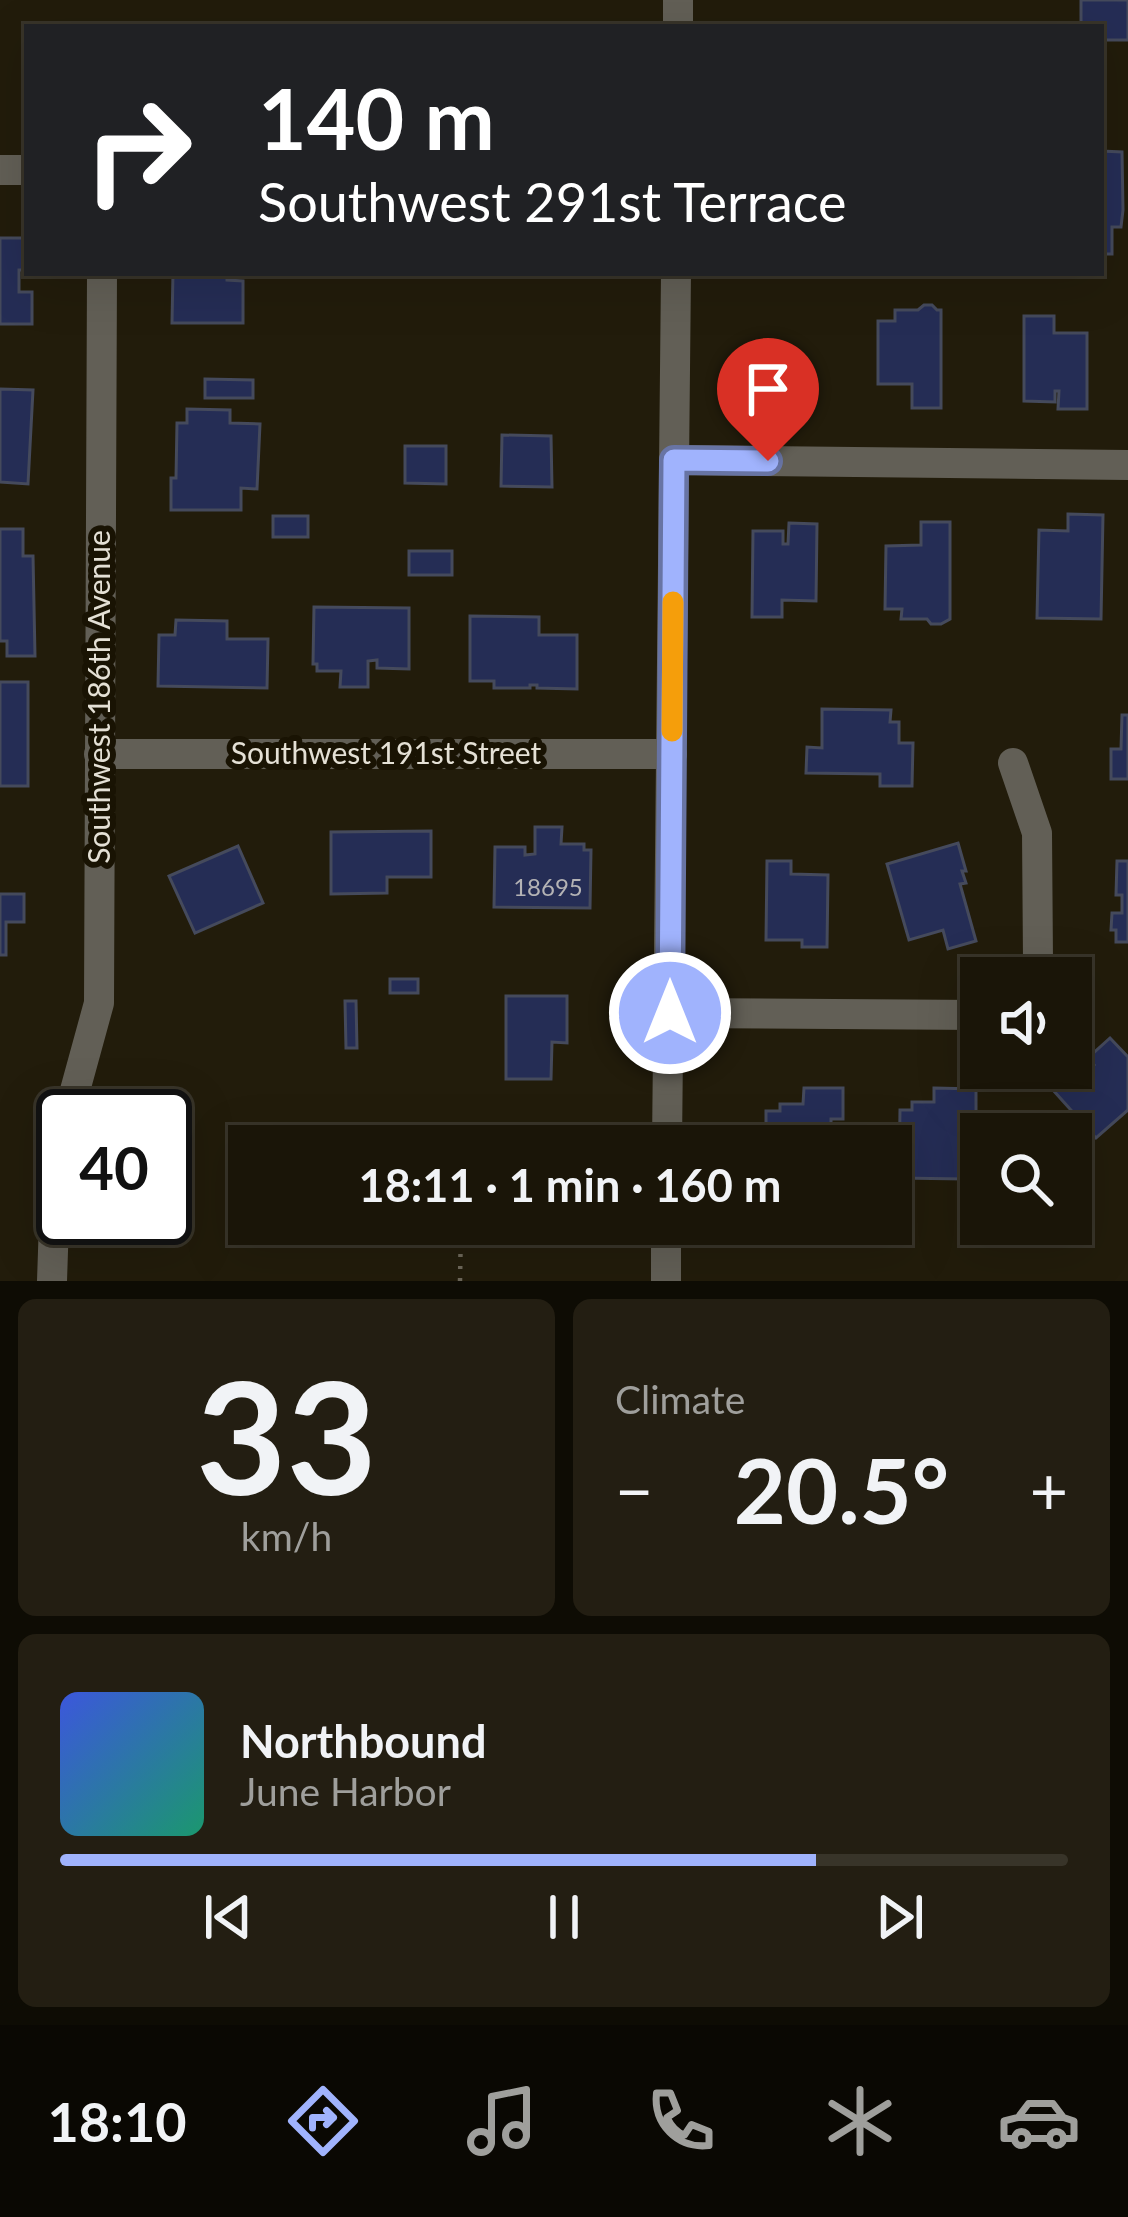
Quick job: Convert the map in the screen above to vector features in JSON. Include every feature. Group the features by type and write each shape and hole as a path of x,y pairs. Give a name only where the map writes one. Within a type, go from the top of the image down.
{"street":[{"name":"Southwest 186th Avenue","path":"75,1089 99,1003 102,276"},
{"path":"667,1125 676,276"},
{"path":"674,460 1128,465"},
{"name":"Southwest 191st Street","path":"100,754 672,754"},
{"path":"1013,763 1037,833 1038,957"},
{"path":"670,1013 960,1016"},
{"path":"52,1281 53,1245"},
{"path":"666,1245 666,1281"}],"path":[{"path":"460,1281 461,1245"}],"building":[{"path":"1081,0 1128,0 1128,40 1104,40 1104,24 1081,24"},
{"path":"1104,151 1122,152 1123,210 1121,227 1112,227 1112,254 1104,254"},
{"path":"0,238 24,238 19,292 32,292 32,324 0,324"},
{"path":"173,276 227,276 227,280 243,281 243,323 172,323"},
{"path":"924,305 941,310 941,408 912,408 912,384 878,384 878,321 895,321 895,310 918,310"},
{"path":"1024,316 1054,316 1054,333 1087,333 1087,409 1058,409 1059,391 1055,391 1055,402 1024,401"},
{"path":"205,379 253,380 253,398 205,398"},
{"path":"0,389 33,390 28,484 0,482"},
{"path":"187,409 230,410 230,423 260,424 257,489 241,488 241,510 171,510 177,423 187,423"},
{"path":"502,435 551,436 552,487 501,486"},
{"path":"405,446 446,446 446,484 405,483"},
{"path":"1068,514 1103,515 1101,619 1037,618 1039,530 1068,531"},
{"path":"273,516 308,516 308,537 273,537"},
{"path":"921,522 950,522 950,619 941,624 901,619 902,609 885,609 886,546 921,545"},
{"path":"789,523 817,524 816,601 782,600 782,617 752,617 753,531 783,531 783,544 788,544"},
{"path":"0,529 23,529 23,556 33,556 35,656 7,656 7,641 0,641"},
{"path":"409,551 452,551 452,575 409,575"},
{"path":"314,607 409,608 409,669 377,668 377,660 368,661 368,687 340,687 341,671 317,671 313,664"},
{"path":"470,616 539,617 539,635 577,635 577,689 494,688 494,681 470,681"},
{"path":"176,620 227,621 227,639 268,639 267,688 158,686 159,635 175,635"},
{"path":"0,682 28,682 28,786 0,786"},
{"path":"822,709 891,710 890,722 899,722 899,743 913,743 912,786 880,786 880,774 806,773 807,747 822,748"},
{"path":"1122,715 1128,715 1128,779 1111,779 1111,749 1121,749"},
{"path":"535,827 562,827 561,844 584,844 584,850 591,850 590,908 494,907 495,847 525,847 525,855 535,854"},
{"path":"431,831 431,877 387,877 387,893 331,894 331,832"},
{"path":"958,843 966,871 962,871 966,883 960,884 976,941 948,949 943,930 909,940 887,864"},
{"path":"238,846 263,903 195,933 169,876"},
{"path":"767,861 791,861 791,874 828,875 827,947 802,947 802,940 766,940"},
{"path":"1117,861 1128,861 1128,942 1116,942 1116,930 1111,930 1112,913 1122,913 1122,895 1116,895"},
{"path":"0,894 24,894 24,922 6,922 6,955 0,955"},
{"path":"390,979 418,979 418,993 390,993"},
{"path":"506,996 567,996 567,1043 552,1042 551,1079 506,1079"},
{"path":"345,1001 356,1001 357,1048 346,1048"},
{"path":"1110,1038 1128,1057 1128,1110 1096,1138 1092,1113 1074,1113 1053,1090 1092,1089 1092,1054"},
{"path":"804,1088 843,1088 843,1119 831,1119 831,1125 766,1125 766,1111 780,1111 780,1104 803,1104"},
{"path":"934,1088 976,1089 976,1113 960,1113 960,1179 912,1178 912,1125 900,1125 900,1110 912,1110 912,1102 934,1102"}],"slow traffic":[{"path":"672,731 673,602"}],"route":[{"path":"670,1013 674,460 768,461"}]}
